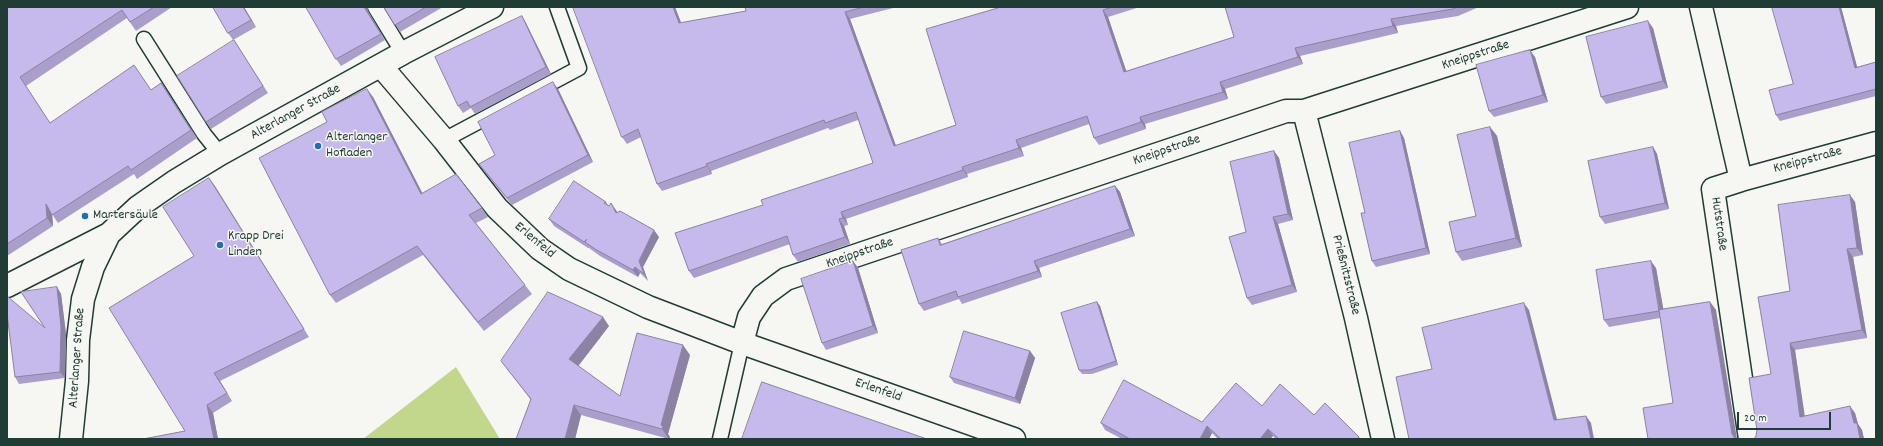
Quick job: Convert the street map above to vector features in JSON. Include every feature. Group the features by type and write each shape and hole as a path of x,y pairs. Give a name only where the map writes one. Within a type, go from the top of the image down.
{"street":[{"name":"Alterlanger Straße","path":"7,286 109,234 138,207 174,182 220,154 404,53 492,7"},
{"name":"Kneippstraße","path":"742,343 749,317 763,296 786,279 1286,111 1304,111 1627,7"},
{"path":"1701,7 1741,180"},
{"name":"Erlenfeld","path":"381,66 444,140 497,208 517,228 569,269 602,286 648,306 742,343 1014,439"},
{"name":"Prießnitzstraße","path":"1304,111 1356,318 1383,439"},
{"name":"Kneippstraße","path":"1741,180 1876,143"},
{"name":"Hutstraße","path":"1741,180 1714,189 1750,439"},
{"name":"Alterlanger Straße","path":"71,439 77,381 78,340 83,299 92,267 109,234"}],"lane":[{"path":"375,7 404,53"},
{"path":"444,140 579,68 557,7"},
{"path":"144,39 204,134 220,154"},
{"path":"720,439 742,343"}],"green space":[{"path":"456,367 500,439 363,439"}],"building":[{"path":"7,7 154,7 130,22 122,10 20,77 50,123 134,65 151,90 161,83 191,130 131,170 128,166 52,215 46,204 47,218 7,244"},
{"path":"213,7 243,7 251,20 228,33"},
{"path":"306,7 364,7 381,34 336,59"},
{"path":"384,7 426,7 395,25"},
{"path":"573,7 673,7 679,23 746,11 745,7 864,7 845,12 894,146 956,125 926,29 1001,7 1112,7 1103,10 1124,72 1234,37 1225,7 1457,7 1453,9 1391,19 1393,26 1295,48 1298,57 1220,82 1223,92 1140,117 1141,122 1094,138 1087,116 1016,140 1019,148 962,167 963,170 841,212 843,218 839,219 845,237 793,255 787,236 689,271 675,233 763,205 761,200 873,163 856,112 825,123 824,120 657,184 638,129 622,137"},
{"path":"1772,7 1839,7 1855,68 1876,62 1876,89 1776,115 1769,90 1793,84"},
{"path":"522,16 546,67 470,107 467,101 458,106 435,57"},
{"path":"1648,21 1663,81 1601,97 1586,37"},
{"path":"234,40 263,86 206,122 177,76"},
{"path":"1530,50 1543,95 1489,111 1476,65"},
{"path":"553,82 588,155 507,198 479,164 495,155 478,122"},
{"path":"367,89 421,194 456,174 482,208 469,215 525,285 478,322 417,246 330,295 259,158 327,122 322,112"},
{"path":"1490,127 1516,238 1456,252 1449,222 1476,216 1457,135"},
{"path":"1400,131 1426,248 1372,261 1361,213 1365,213 1349,143"},
{"path":"1653,147 1665,203 1600,217 1588,161"},
{"path":"1274,151 1288,214 1273,217 1292,285 1247,298 1229,237 1246,232 1230,162"},
{"path":"209,178 304,329 214,373 227,393 207,405 214,439 143,439 185,431 109,308 194,256 163,207"},
{"path":"574,181 606,202 604,203 609,206 611,203 616,213 620,211 654,230 639,261 644,274 635,267 633,270 595,249 585,242 587,239 584,242 549,219"},
{"path":"1115,186 1130,229 1034,261 1038,271 958,297 956,291 919,304 901,250 938,238 940,245"},
{"path":"1850,195 1857,248 1847,249 1862,330 1790,343 1800,417 1850,406 1854,423 1857,423 1860,439 1754,439 1757,430 1749,378 1771,374 1758,297 1790,291 1778,205"},
{"path":"853,261 873,326 822,343 801,279"},
{"path":"1651,261 1659,311 1604,320 1596,270"},
{"path":"57,287 61,327 60,372 15,377 7,314 7,296 45,328 21,292"},
{"path":"548,292 603,317 569,359 620,396 637,333 683,345 661,425 663,427 662,429 574,405 565,439 516,439 531,399 501,361"},
{"path":"1097,302 1116,361 1090,370 1079,370 1061,313"},
{"path":"1710,302 1732,434 1735,439 1648,439 1643,408 1673,403 1659,310"},
{"path":"1524,303 1554,420 1586,416 1591,439 1409,439 1396,377 1432,369 1422,328"},
{"path":"964,331 1030,351 1015,398 950,377"},
{"path":"1124,380 1202,422 1236,383 1262,406 1280,384 1314,415 1325,403 1359,437 1357,439 1279,439 1268,429 1260,439 1221,439 1207,426 1200,439 1130,439 1101,423"},
{"path":"762,382 927,439 742,439"}],"place":[{"name":"Alterlanger Hofladen","path":"318,146"},
{"name":"Martersäule","path":"85,216"},
{"name":"Krapp Drei Linden","path":"220,245"}]}
